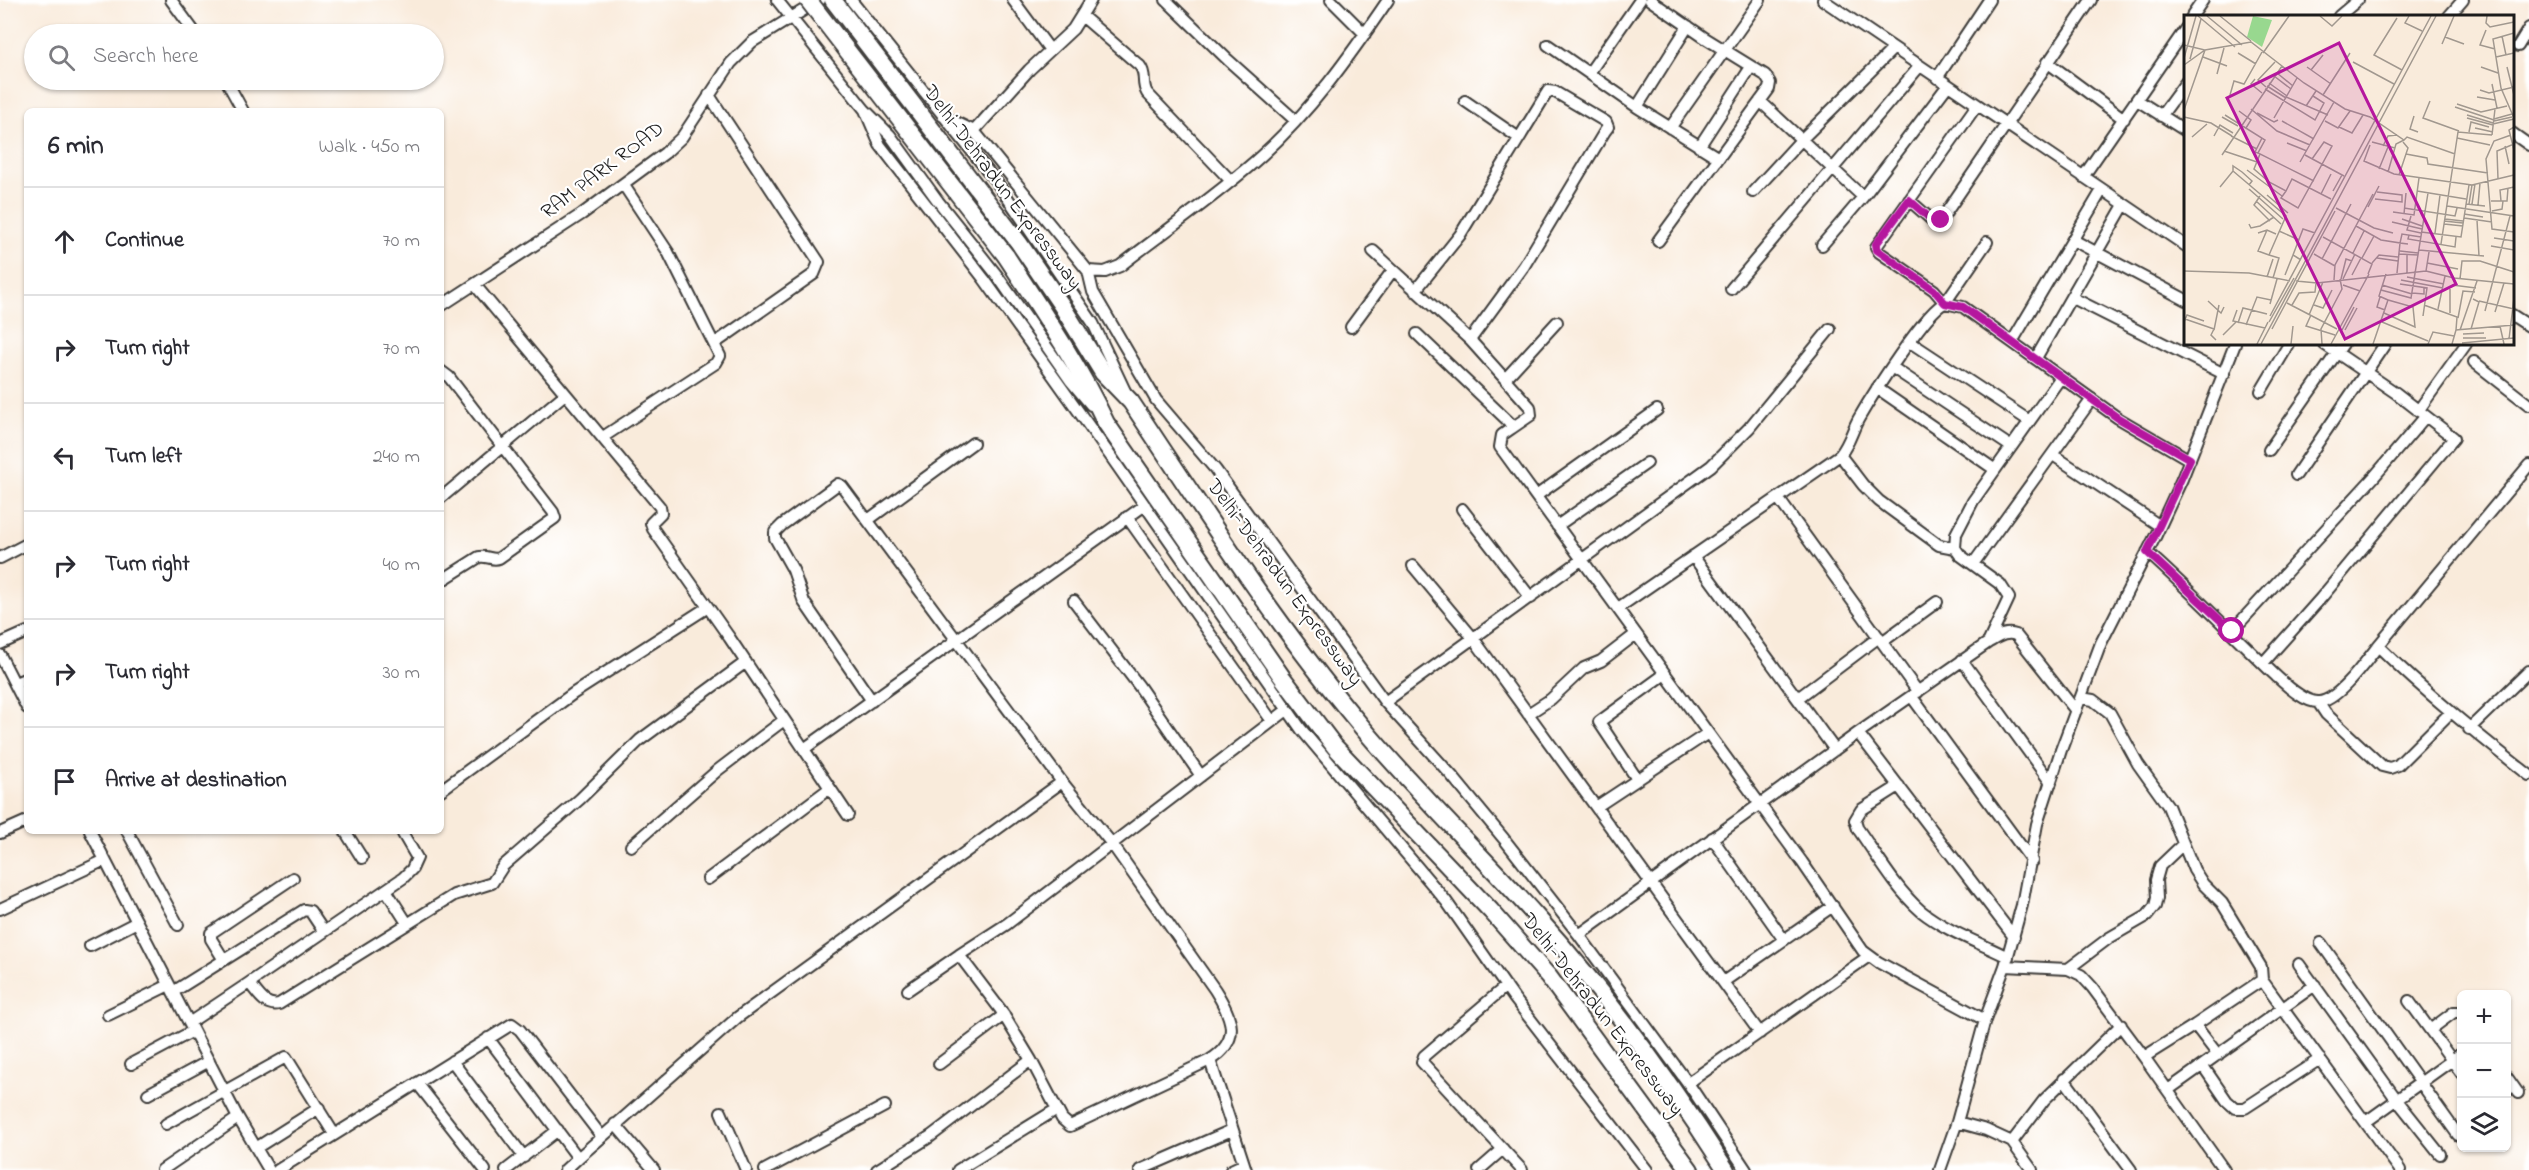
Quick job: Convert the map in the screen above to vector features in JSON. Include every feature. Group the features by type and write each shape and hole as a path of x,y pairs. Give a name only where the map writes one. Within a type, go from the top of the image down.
{"highway":[{"name":"Delhi-Dehradun Expressway","path":"808,0 1006,256 1055,331 1092,393 1106,423 1170,519 1282,677 1335,747 1491,911 1549,977 1690,1170"},
{"name":"Delhi-Dehradun Expressway","path":"833,0 1019,243 1062,306 1103,373 1131,402 1287,633 1357,722 1537,917 1603,994 1665,1077 1726,1170"}],"street":[{"path":"171,0 189,24"},
{"path":"777,0 865,110 890,135 938,201 996,274 1070,380 1106,423"},
{"name":"RAM PARK ROAD","path":"444,304 582,214 665,153 682,137 731,63 752,42 820,0"},
{"path":"851,0 998,184 1094,322 1131,402"},
{"path":"1013,0 1050,50"},
{"path":"974,131 1062,40 1082,16 1091,0"},
{"path":"1166,0 1227,60 1296,121"},
{"path":"1330,0 1365,34"},
{"path":"1088,271 1106,272 1120,266 1261,156 1296,121 1337,74 1388,0"},
{"path":"1589,73 1640,0"},
{"path":"1650,0 1724,51 1765,75 1770,83 1769,89 1717,157 1658,241"},
{"path":"1670,128 1760,0"},
{"path":"1823,0 2184,245"},
{"path":"1937,78 1989,0"},
{"path":"1909,200 1933,221 1939,222 2091,0"},
{"path":"2193,15 2203,0"},
{"path":"2340,15 2358,0"},
{"path":"2450,15 2463,0"},
{"path":"1082,16 1140,66 1144,74 1143,83 1147,93 1230,180"},
{"path":"1637,106 1688,27"},
{"path":"2518,46 2529,28"},
{"path":"2083,177 2184,31"},
{"path":"1548,45 1717,157"},
{"path":"1753,192 1801,140 1893,49"},
{"path":"2047,62 2124,118"},
{"path":"1700,147 1751,66"},
{"path":"1731,289 1919,67"},
{"path":"1822,245 1863,197 1948,85"},
{"path":"2161,116 2184,85"},
{"path":"231,90 241,108"},
{"path":"1415,291 1460,235 1548,91 1555,92 1608,124 1524,266 1470,340"},
{"path":"709,95 819,262 814,274 714,344"},
{"path":"1465,100 1519,138"},
{"path":"1760,100 1863,197"},
{"path":"2137,100 2184,130"},
{"path":"1977,105 1876,247 1879,252 1934,290 1945,303 1963,307 2139,432 2190,459"},
{"path":"865,110 880,145 984,279 1287,710 1316,748 1446,901 1506,986 1647,1170"},
{"path":"943,116 974,131 1088,271 1093,292 1156,400 1215,469 1385,702 1504,838 1579,935 1688,1083 1746,1170"},
{"path":"2514,134 2529,145"},
{"path":"603,436 716,363 720,356 668,252 623,184"},
{"path":"2012,342 2102,190"},
{"path":"2036,358 2124,205"},
{"path":"2073,240 2184,299"},
{"path":"1618,608 1840,455 1846,448 1857,420 1877,388 1932,312 1945,303 1987,242"},
{"path":"1373,250 1470,340 1530,407 1532,412 1502,435 1500,447 1760,804 1863,951 1984,1020"},
{"path":"1351,327 1393,270"},
{"path":"475,285 660,507 661,513 651,523 653,529 848,815"},
{"path":"2071,297 2224,374"},
{"path":"2514,316 2529,326"},
{"path":"1505,379 1557,322"},
{"path":"1385,702 1717,461 1767,407 1830,329"},
{"path":"1417,334 1512,428"},
{"path":"1910,342 2028,420"},
{"path":"1940,1170 1957,1122 1984,1020 2007,962 2032,861 2037,824 2076,711 2101,643 2160,526 2190,459 2235,345"},
{"path":"2261,391 2288,345"},
{"path":"2296,475 2384,345"},
{"path":"2232,631 2373,478 2422,414 2465,345"},
{"path":"2264,662 2321,598 2454,438 2367,372 2340,348 2268,450"},
{"path":"2474,362 2529,405"},
{"path":"1893,368 2010,446"},
{"path":"444,373 449,376 503,446 553,512 555,518 500,558 495,560 483,555 479,556 444,579"},
{"path":"1955,548 1954,541 1960,525 1994,469 2061,377"},
{"path":"1877,388 1994,469"},
{"path":"444,495 566,394"},
{"path":"1973,564 2092,399"},
{"path":"1536,496 1657,410"},
{"path":"868,520 973,443"},
{"path":"1840,455 1863,485 1879,501 1939,545 1955,548 2000,584 2009,598 1989,642"},
{"path":"2053,455 2160,526"},
{"path":"1557,526 1647,463"},
{"path":"2318,702 2332,699 2519,474 2529,465"},
{"path":"872,701 804,602 793,570 774,538 775,532 782,525 838,484 868,520 1062,782 1112,844 1223,1003 1232,1029 1232,1036 1222,1051 1210,1060 1070,1126 1065,1123 1004,1015 959,955"},
{"path":"1778,498 1880,640 2032,861"},
{"path":"804,749 1145,505"},
{"path":"1462,509 1531,598"},
{"path":"1127,517 1272,721"},
{"path":"0,558 24,546"},
{"path":"2147,552 2295,691 2318,702 2326,714 2382,766 2390,768 2398,765 2450,713"},
{"path":"1693,556 1835,750"},
{"path":"1413,566 1473,638 1760,1033"},
{"path":"1074,601 1139,686 1201,776"},
{"path":"1798,698 1937,602"},
{"path":"444,788 574,693 708,607"},
{"path":"0,645 24,633"},
{"path":"1579,935 1858,733 1962,660 2004,634 2011,633 2016,636 2076,711"},
{"path":"1528,714 1551,699 1584,669 1601,661 1636,634"},
{"path":"2378,646 2450,713 2529,775"},
{"path":"0,655 24,702"},
{"path":"1962,660 2051,783"},
{"path":"249,983 268,1004 279,1004 454,895 492,883 503,866 580,799 640,740 746,663"},
{"path":"2469,729 2529,671"},
{"path":"1637,779 1599,722 1665,674"},
{"path":"15,684 24,680"},
{"path":"2081,698 2093,700 2110,713 2138,764 2168,806 2194,870 2203,884 2222,903 2260,967 2262,980 2282,1010 2367,1121 2400,1170"},
{"path":"908,990 1007,924 1287,710"},
{"path":"631,846 718,770 784,720"},
{"path":"1596,807 1708,733"},
{"path":"1858,733 2013,937"},
{"path":"565,1170 738,1017 1062,782"},
{"path":"1899,786 1861,810 1855,820 1858,829 1894,879 1922,911 2007,962 2068,969 2081,975 2121,1025 2224,1170"},
{"path":"708,879 830,788"},
{"path":"0,833 24,822"},
{"path":"92,834 238,1118 269,1170"},
{"path":"129,834 178,925"},
{"path":"347,834 362,858"},
{"path":"131,1064 191,1027 249,983 403,878 416,863 417,858 403,834"},
{"path":"1712,838 1784,940"},
{"path":"2068,969 2109,938 2147,916 2155,906 2157,898 2157,871 2166,858 2182,845"},
{"path":"0,909 105,860"},
{"path":"224,960 211,939 211,933 293,878"},
{"path":"386,890 407,923"},
{"path":"1723,982 1833,906"},
{"path":"108,1015 171,988 224,960 304,910 310,911 324,932"},
{"path":"90,946 137,922"},
{"path":"2322,943 2457,1134"},
{"path":"1688,1083 1869,956"},
{"path":"2299,964 2397,1100 2440,1154"},
{"path":"2144,1057 2262,980"},
{"path":"2168,1090 2315,985"},
{"path":"1506,986 1422,1059 1425,1066 1522,1170"},
{"path":"2409,1001 2457,1068"},
{"path":"2430,1030 2457,1012"},
{"path":"939,1064 1004,1015"},
{"path":"2012,1142 2044,1100 2121,1025"},
{"path":"2194,1025 2218,1055"},
{"path":"278,1170 507,1026 516,1026 602,1137"},
{"path":"488,1038 578,1158"},
{"path":"2367,1121 2457,1056"},
{"path":"166,1124 286,1057 334,1134"},
{"path":"2203,1066 2227,1101 2235,1108 2245,1108 2320,1059"},
{"path":"452,1060 524,1157"},
{"path":"877,1170 931,1136 1031,1060"},
{"path":"1210,1060 1245,1167 1231,1170"},
{"path":"148,1094 209,1061"},
{"path":"2064,1079 2131,1170"},
{"path":"417,1083 485,1170"},
{"path":"2511,1083 2518,1093"},
{"path":"765,1170 885,1106"},
{"path":"256,1148 319,1108"},
{"path":"958,1170 1057,1109"},
{"path":"721,1112 746,1170"},
{"path":"162,1170 238,1118"},
{"path":"1957,1122 1986,1130 2012,1142 2032,1170"},
{"path":"615,1125 654,1170"},
{"path":"506,1170 558,1130"},
{"path":"1140,1170 1232,1130"},
{"path":"1479,1170 1503,1149"}],"route":[{"path":"1941,220 1933,221 1909,200 1876,244 1877,250 1934,290 1945,303 1963,307 2118,418 2190,459 2147,552 2232,631"}]}
